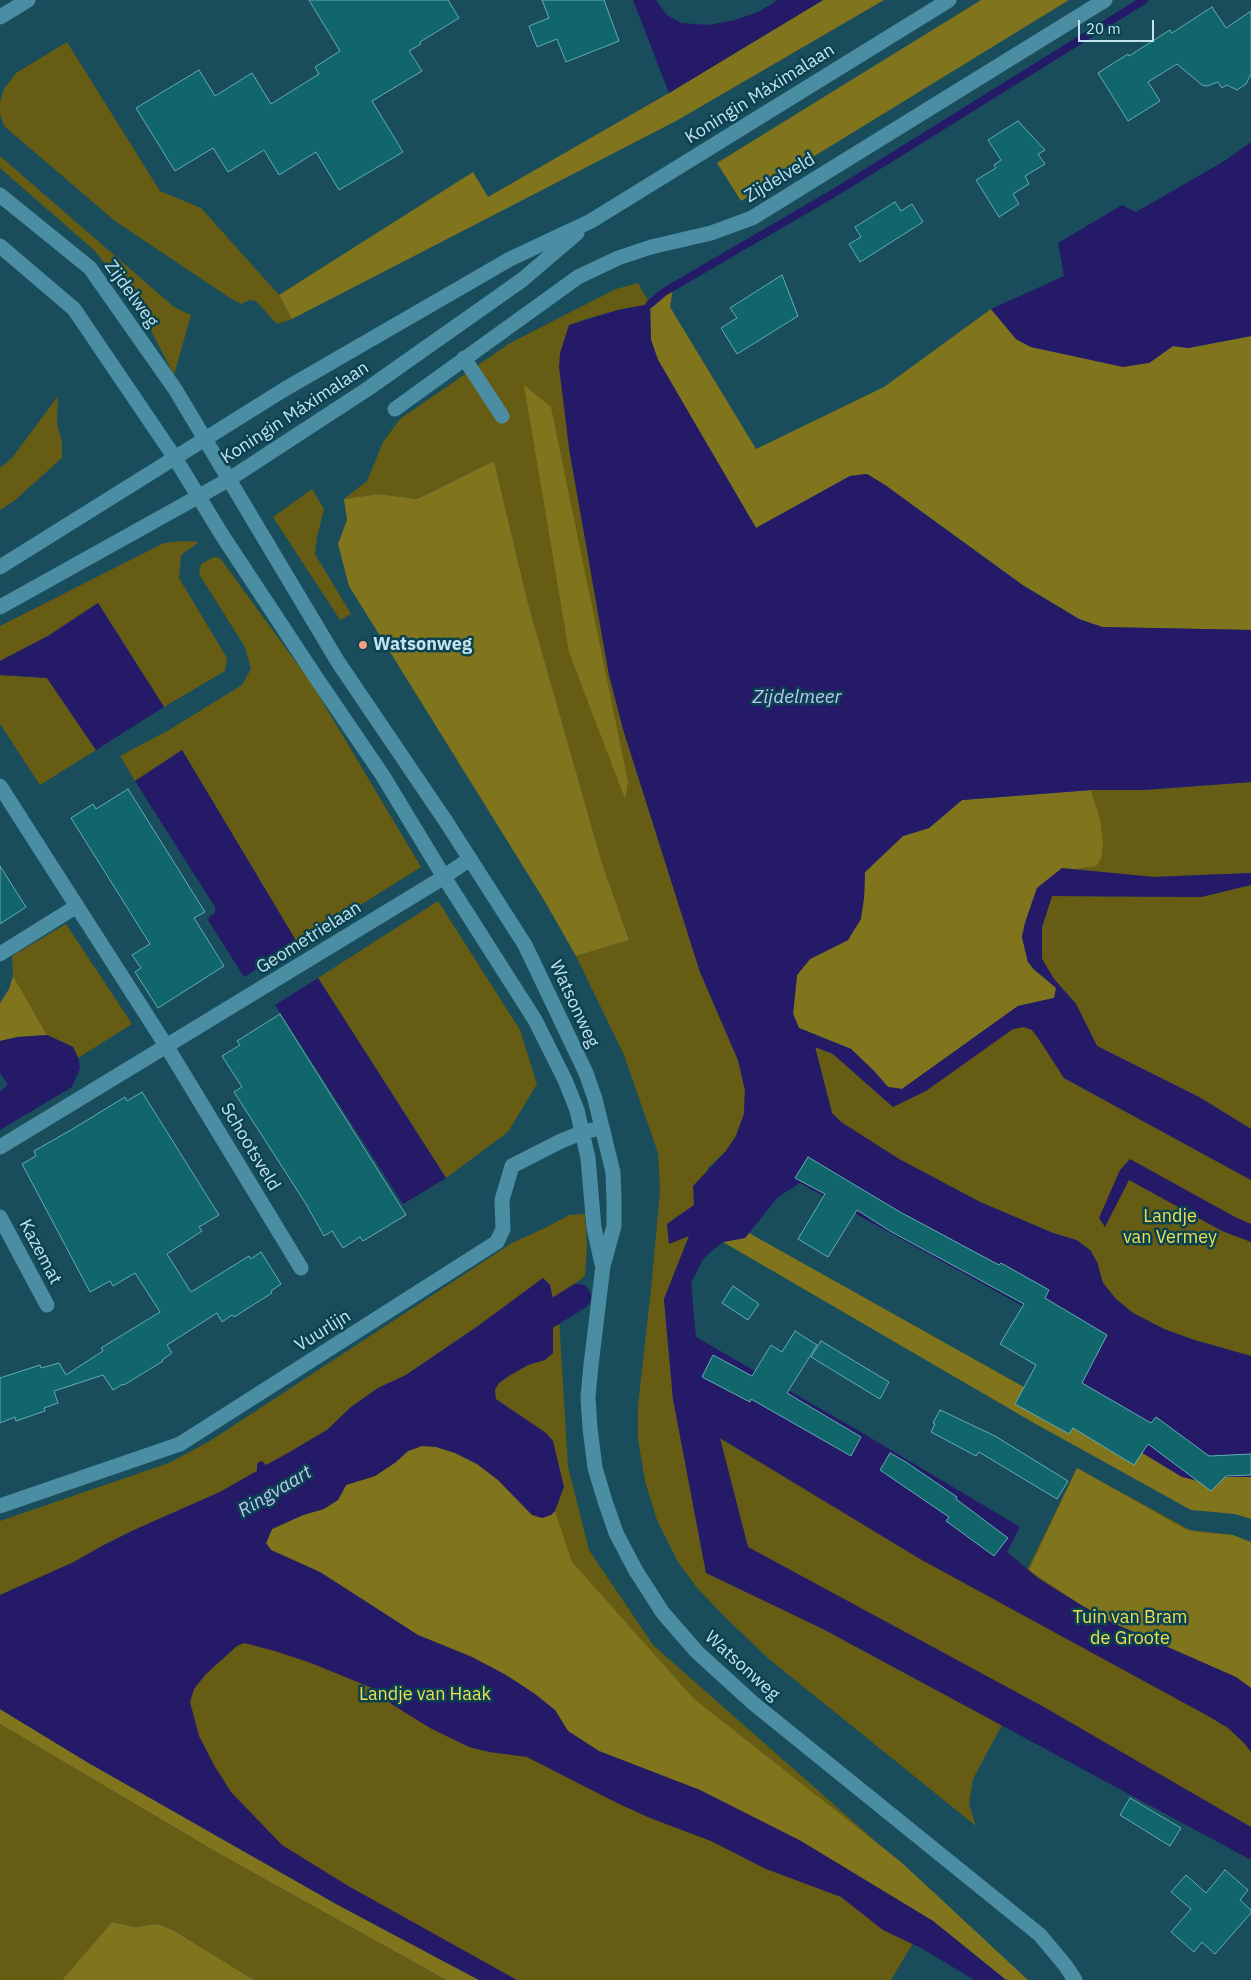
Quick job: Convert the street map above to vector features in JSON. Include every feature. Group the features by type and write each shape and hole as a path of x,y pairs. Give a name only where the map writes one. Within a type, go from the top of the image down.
{"street":[{"path":"0,17 28,0"},
{"name":"Koningin Máximalaan","path":"0,567 344,354 510,259 591,221 949,0"},
{"name":"Zijdelveld","path":"395,408 578,277 618,258 710,233 752,218 1105,0"},
{"name":"Zijdelweg","path":"0,194 90,268 160,367 206,439 228,480"},
{"name":"Koningin Máximalaan","path":"0,607 228,480 366,390 522,280 591,221"},
{"path":"0,246 74,309 175,458"},
{"path":"464,358 502,416"},
{"name":"Watsonweg","path":"175,458 314,676 383,776 444,877 535,1020 565,1080 577,1110 588,1158 594,1228 603,1266"},
{"name":"Watsonweg","path":"228,480 338,662 447,823 511,922 541,977 586,1073 613,1172 614,1200 614,1226 603,1266 588,1397 590,1428 596,1468 616,1532 636,1571 663,1613 704,1658 754,1703 1040,1935 1075,1980"},
{"path":"0,786 167,1047"},
{"name":"Geometrielaan","path":"0,1148 257,992 470,859"},
{"path":"0,954 77,906"},
{"name":"Schootsveld","path":"167,1047 300,1268"},
{"name":"Vuurlijn","path":"0,1506 180,1444 497,1242 503,1229 502,1200 512,1166 559,1142 583,1132 602,1128"},
{"name":"Kazemat","path":"0,1217 47,1305"}],"green space":[{"path":"823,0 884,0 676,121 292,319 279,295 473,172 488,197 669,93"},
{"path":"981,0 1069,0 741,201 717,163"},
{"path":"67,42 160,191 201,208 279,295 292,319 277,324 256,301 249,300 241,304 115,221 4,126 0,114 0,102 4,89 16,73"},
{"path":"0,156 174,307 191,315 174,375 138,305 94,250 0,168"},
{"path":"638,283 650,304 618,310 579,321 569,448 609,675 623,729 700,972 738,1060 745,1090 744,1114 736,1136 726,1151 708,1168 694,1205 667,1224 669,1243 689,1236 664,1299 673,1399 706,1572 823,1629 1002,1725 973,1779 969,1804 976,1826 769,1659 728,1620 698,1589 678,1562 657,1520 645,1481 638,1439 638,1406 660,1191 658,1153 624,1055 576,956 629,940 602,863 528,603 494,461 417,499 379,494 344,499 367,481 383,442 400,419 510,343 616,289"},
{"path":"673,288 670,307 756,449 884,387 991,309 1016,339 1031,347 1075,356 1149,363 1173,346 1188,348 1251,336 1251,630 1102,627 1079,619 1023,585 867,474 850,476 756,528 658,360 651,340 650,304"},
{"path":"524,385 551,407 628,782 625,799 569,652"},
{"path":"58,396 57,424 62,442 62,458 14,501 0,510 0,468 12,458"},
{"path":"494,461 528,603 602,863 629,940 576,956 544,900 349,586 338,544 347,520 344,499 379,494 417,499"},
{"path":"312,489 324,509 315,554 351,614 340,620 273,517"},
{"path":"181,541 199,542 181,555 179,578 227,658 225,671 164,707 98,603 48,636 0,661 0,626 164,543"},
{"path":"214,557 220,558 312,684 421,867 298,944 182,750 135,781 120,756 169,730 242,685 251,669 245,647 199,574 201,564"},
{"path":"0,675 47,678 96,750 40,785 0,724"},
{"path":"1251,782 1251,873 1154,877 1071,870 1095,866 1100,819 1091,790 1143,790"},
{"path":"1091,790 1100,819 1103,843 1101,859 1096,866 1071,870 1062,869 1037,888 1022,937 1028,962 1034,970 1057,988 1054,998 1018,1006 902,1089 888,1087 851,1049 799,1028 793,1014 797,975 810,959 848,940 864,898 865,872 903,836 929,828 962,800"},
{"path":"1251,885 1251,1129 1199,1097 1097,1046 1076,1004 1054,979 1042,959 1042,927 1052,896 1201,897"},
{"path":"438,901 520,1030 537,1084 508,1132 446,1178 318,978"},
{"path":"66,924 132,1024 78,1058 73,1047 47,1035 13,976 12,956"},
{"path":"13,976 47,1035 18,1037 0,1041 0,1003 9,989"},
{"name":"Landje van Vermey","path":"1024,1027 1032,1030 1039,1038 1064,1078 1251,1180 1251,1356 1194,1340 1164,1329 1133,1313 1116,1299 1103,1283 1097,1262 1090,1250 1077,1240 1053,1233 980,1202 899,1159 841,1122 832,1113 815,1047 833,1054 893,1107 1013,1029"},
{"path":"585,1214 587,1245 585,1276 552,1300 550,1285 543,1278 478,1326 406,1375 378,1388 351,1407 327,1430 288,1453 220,1492 134,1530 74,1562 0,1595 0,1521 169,1463 210,1441 512,1243 569,1215"},
{"path":"749,1233 1047,1400 1215,1477 1251,1477 1251,1519 1235,1514 1191,1510 1034,1423 723,1242 745,1238"},
{"name":"Landje van Haak","path":"559,1319 568,1467 589,1550 653,1645 940,1898 891,1980 509,1980 182,1816 0,1636 266,1543"},
{"name":"Tuin van Bram de Groote","path":"719,1438 1009,1607 1077,1468 1190,1530 1233,1535 1251,1547 1251,1829 748,1547"},
{"path":"422,1446 436,1447 455,1453 477,1464 498,1480 532,1515 551,1515 555,1511 572,1562 694,1699 901,1862 1028,1980 1006,1980 933,1921 801,1841 700,1790 599,1751 568,1731 555,1710 506,1675 472,1657 418,1635 320,1572 271,1550 266,1543 272,1529 303,1515 324,1509 342,1494 346,1485 375,1476 396,1462 408,1451"},
{"path":"1077,1468 1185,1529 1233,1535 1251,1542 1251,1688 1236,1677 1113,1623 1081,1605 1029,1570"},
{"path":"0,1709 87,1762 338,1905 479,1980 446,1980 218,1853 0,1724"},
{"path":"0,1724 218,1853 446,1980 254,1980 173,1930 158,1924 135,1927 112,1922 62,1980 0,1980"},
{"path":"112,1922 135,1927 158,1924 173,1930 254,1980 62,1980"}],"water":[{"path":"633,0 656,0 667,15 681,23 708,25 735,20 758,12 778,0 823,0 669,93"},
{"path":"1251,142 1251,336 1188,348 1173,346 1149,363 1123,367 1031,347 1016,339 991,309 1064,276 1058,243 1122,205 1136,212 1226,160"},
{"name":"Zijdelmeer","path":"650,304 651,340 658,360 756,528 850,476 867,474 885,485 1022,585 1079,619 1102,627 1251,630 1251,782 1143,790 1091,790 962,800 929,828 903,836 865,872 861,919 848,940 810,959 797,975 793,1014 799,1028 851,1049 888,1087 902,1089 1018,1006 1054,998 1056,988 1028,962 1022,937 1037,888 1062,868 1154,877 1251,873 1251,885 1201,897 1052,896 1042,927 1042,959 1054,979 1076,1004 1097,1046 1199,1097 1251,1129 1251,1180 1064,1078 1032,1030 1024,1027 1013,1029 926,1091 893,1107 833,1054 815,1047 832,1113 841,1122 899,1159 980,1202 1053,1233 1076,1240 1090,1250 1097,1262 1103,1283 1116,1299 1133,1313 1164,1329 1194,1340 1251,1356 1251,1477 1215,1477 1198,1481 1182,1477 1096,1425 1047,1400 1075,1335 800,1183 778,1197 745,1238 723,1242 709,1253 702,1261 691,1283 696,1337 1020,1527 1007,1552 1038,1578 1113,1623 1236,1677 1251,1688 1251,1752 1228,1728 1208,1716 920,1559 720,1438 748,1547 1044,1707 1251,1827 1251,1860 823,1629 706,1573 673,1399 664,1299 689,1236 669,1244 667,1224 694,1205 693,1186 726,1151 736,1136 744,1114 745,1090 738,1060 700,972 623,729 609,675 569,448 559,367 560,353 569,325 618,310"},
{"path":"98,603 164,707 96,750 47,678 0,675 0,661 48,636"},
{"path":"182,750 298,944 244,977 208,920 215,913 215,907 135,781"},
{"path":"318,978 446,1178 403,1204 275,1005"},
{"path":"47,1035 73,1047 78,1057 80,1068 72,1087 0,1130 0,1091 8,1085 0,1073 0,1041 18,1037"},
{"path":"1130,1159 1251,1224 1251,1242 1222,1231 1129,1180 1105,1227 1099,1218 1120,1170"},
{"name":"Ringvaart","path":"543,1278 550,1285 553,1299 575,1284 574,1302 553,1316 553,1353 545,1360 528,1365 509,1376 499,1383 495,1390 496,1399 546,1433 553,1441 564,1487 555,1511 551,1515 542,1518 532,1515 498,1480 477,1464 455,1453 436,1447 422,1446 408,1451 396,1462 375,1476 346,1485 338,1500 324,1509 303,1515 272,1529 266,1543 271,1550 320,1572 418,1635 472,1657 506,1675 555,1710 568,1731 599,1751 700,1790 801,1841 933,1921 1006,1980 974,1980 923,1949 883,1930 841,1897 766,1869 711,1841 650,1818 527,1757 489,1752 469,1747 430,1728 393,1705 372,1688 311,1663 275,1651 244,1643 237,1646 206,1674 194,1689 190,1702 199,1736 231,1792 282,1845 350,1887 517,1980 479,1980 338,1905 87,1762 0,1709 0,1595 74,1562 134,1530 220,1492 257,1471 257,1464 259,1462 262,1461 266,1465 288,1453 327,1430 351,1407 378,1388 406,1375 478,1326"}],"building":[{"path":"309,0 448,0 459,18 409,51 422,71 372,101 403,152 339,190 316,152 279,175 264,150 228,172 213,148 175,171 136,108 199,70 215,96 252,73 271,104 319,74 315,67 340,51"},
{"path":"542,0 604,0 619,41 566,62 557,39 537,47 529,26 549,18"},
{"path":"1212,7 1226,28 1251,11 1251,74 1246,84 1237,90 1227,85 1222,88 1218,82 1207,86 1202,85 1177,64 1148,82 1160,101 1128,121 1098,73 1170,30 1172,33"},
{"path":"1018,121 1045,150 1038,154 1045,164 1025,176 1029,184 1013,194 1019,204 999,217 976,180 996,168 994,165 1001,160 988,140"},
{"path":"895,202 901,211 912,204 923,222 860,262 849,244 861,237 855,227"},
{"path":"782,275 798,316 737,354 721,328 737,318 730,308"},
{"path":"128,789 205,912 194,918 224,966 158,1008 135,972 141,968 132,955 150,944 71,818 93,804 96,809"},
{"path":"0,866 26,907 0,924"},
{"path":"280,1014 406,1215 363,1241 360,1237 343,1248 332,1231 324,1236 306,1204 234,1092 242,1087 222,1056 240,1045 237,1041"},
{"path":"142,1092 219,1215 199,1227 202,1231 167,1254 191,1292 249,1256 251,1259 261,1252 281,1284 271,1291 272,1293 234,1317 232,1315 222,1322 217,1313 167,1345 172,1353 163,1361 124,1385 113,1390 103,1375 54,1391 58,1403 44,1408 45,1411 16,1421 15,1417 0,1423 0,1378 40,1365 41,1368 59,1363 66,1375 103,1351 101,1348 160,1312 135,1273 113,1286 110,1281 90,1292 22,1164 36,1156 34,1151 125,1097 127,1101"},
{"path":"808,1157 900,1212 999,1265 1001,1263 1049,1290 1045,1298 1107,1335 1082,1383 1151,1423 1156,1417 1209,1456 1251,1454 1251,1475 1226,1476 1211,1491 1148,1444 1134,1465 1073,1428 1069,1434 1015,1404 1036,1365 1000,1344 1024,1304 890,1231 857,1210 828,1257 798,1239 825,1194 795,1178"},
{"path":"733,1286 759,1304 748,1320 722,1303"},
{"path":"795,1331 817,1345 787,1393 861,1437 851,1456 751,1399 750,1402 702,1377 713,1355 752,1376 771,1345 782,1352"},
{"path":"821,1341 889,1382 880,1399 811,1357"},
{"path":"940,1410 995,1436 1068,1481 1057,1499 979,1452 976,1456 931,1432 935,1424 933,1423"},
{"path":"890,1453 957,1497 956,1499 1008,1538 994,1556 946,1521 949,1517 880,1470"},
{"path":"1130,1798 1181,1828 1170,1846 1120,1815"},
{"path":"1225,1870 1248,1890 1240,1900 1251,1910 1251,1913 1215,1954 1202,1942 1194,1952 1171,1932 1191,1909 1171,1892 1186,1875 1206,1893"}],"waterway":[{"path":"650,304 664,292 839,190 1144,0"},
{"path":"544,1318 578,1297"}],"place":[{"name":"Watsonweg","path":"363,645"}]}
